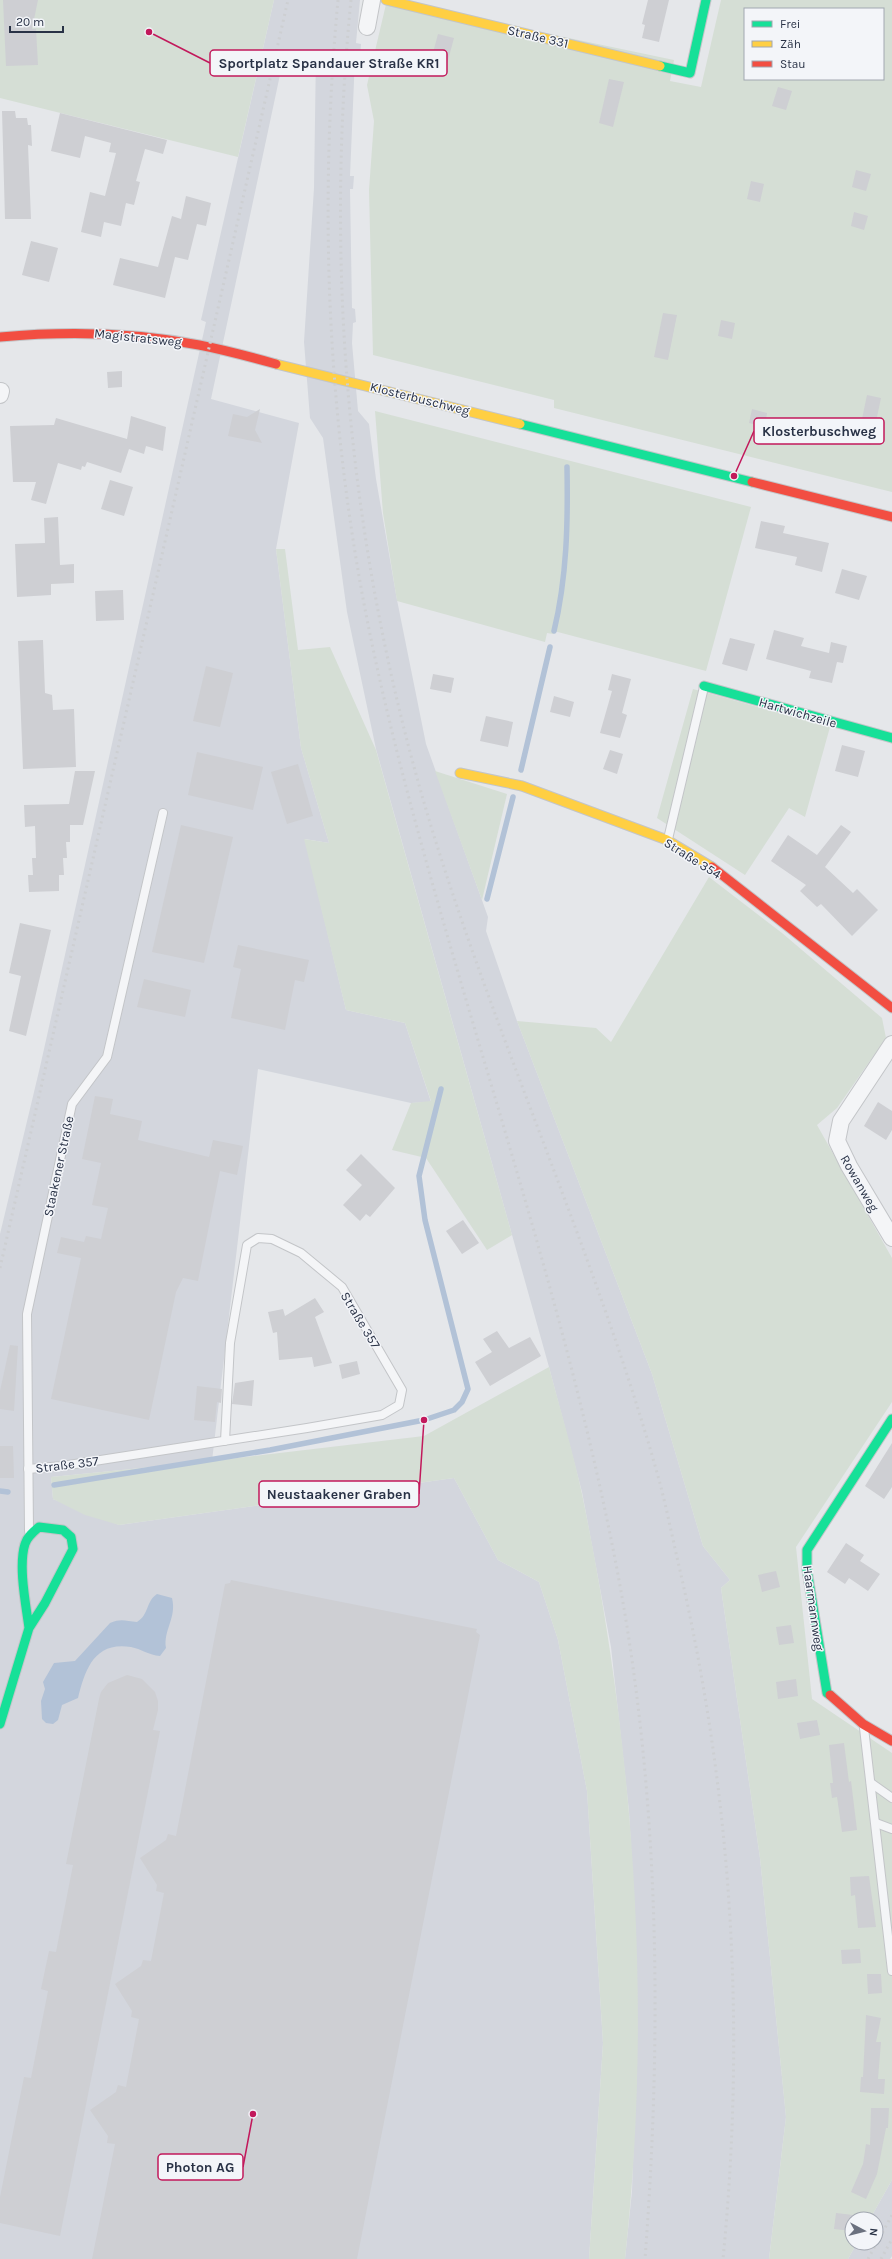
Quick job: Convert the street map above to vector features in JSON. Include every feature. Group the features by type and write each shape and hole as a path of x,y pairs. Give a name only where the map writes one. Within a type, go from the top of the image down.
{"street":[{"path":"367,27 372,0"},
{"name":"Straße 331","path":"386,0 690,73 706,0"},
{"name":"Magistratsweg","path":"0,337 68,332 132,334 201,345 274,363"},
{"name":"Klosterbuschweg","path":"274,363 892,517"},
{"name":"Hartwichzeile","path":"704,686 892,738"},
{"name":"Straße 354","path":"460,773 522,786 667,840 711,867 892,1008"},
{"name":"Rowanweg","path":"892,1044 841,1121 837,1141 849,1166 892,1238"},
{"name":"Haarmannweg","path":"892,1419 807,1550 807,1570 827,1693 863,1724 892,1741"},
{"name":"Staakener Straße","path":"0,1724 29,1628 45,1603 73,1549 71,1537 63,1530 39,1527 30,1534 24,1545 25,1590 29,1628"}],"lane":[{"path":"667,840 704,686"},
{"name":"Staakener Straße","path":"30,1534 27,1314 72,1104 107,1057 163,813"},
{"name":"Straße 357","path":"28,1469 62,1466 225,1441 382,1415 399,1405 402,1390 342,1287 301,1253 272,1239 258,1238 247,1245 230,1343 225,1441"},
{"path":"863,1724 876,1823 892,1971"},
{"path":"871,1783 892,1798"},
{"path":"876,1823 892,1829"}],"shaded area":[{"path":"0,0 274,0 238,157 0,98"},
{"path":"274,0 360,0 356,43 361,44 360,57 355,57 350,176 354,176 353,189 350,189 352,308 355,309 356,322 353,323 352,343 358,411 369,424 376,479 397,600 426,744 488,917 486,931 517,1021 652,1374 703,1546 730,1580 721,1588 760,1858 786,2117 769,2259 625,2259 632,2191 637,2048 635,1921 629,1811 611,1647 582,1492 549,1367 376,749 347,612 323,438 310,418 304,342 314,188 316,52 281,70 211,399 299,423 276,549 301,748 329,843 305,839 346,1010 405,1023 431,1102 411,1103 258,1069 212,1461 51,1477 53,1499 119,1525 454,1478 498,1560 539,1582 558,1640 587,1791 603,2043 589,2259 0,2259 0,1234 40,1067 206,322 201,320"},
{"path":"387,0 674,60 670,81 701,87 721,0 892,0 892,492 554,408 554,400 373,355 369,190 374,121 367,85"},
{"path":"375,411 751,507 706,671 554,631 553,634 547,633 545,642 397,601 383,513"},
{"path":"276,549 285,549 298,650 330,647 376,750 512,1235 487,1250 426,1158 392,1150 411,1103 431,1101 405,1023 346,1010 304,839 329,843 301,748"},
{"path":"693,689 830,727 805,817 789,808 745,875 657,818"},
{"path":"435,771 507,794 482,900"},
{"path":"709,877 782,933 882,1018 886,1038 837,1108 817,1125 892,1258 892,1402 796,1547 812,1699 892,1753 892,2180 875,2211 844,2211 844,2251 852,2251 848,2259 769,2259 786,2117 760,1858 721,1588 730,1580 703,1546 652,1374 517,1021 596,1028 611,1042"},
{"path":"549,1367 571,1446 600,1588 615,1683 626,1779 634,1875 637,1971 637,2067 633,2163 625,2259 589,2259 603,2043 587,1791 558,1640 539,1582 498,1560 454,1478 119,1525 85,1515 53,1499 51,1477 212,1461 424,1436"},
{"path":"892,2180 892,2256 890,2259 848,2259 852,2251 884,2251 884,2211 875,2211"}],"water":[{"path":"157,1594 172,1598 173,1605 172,1618 166,1635 166,1648 160,1656 131,1647 118,1646 108,1648 93,1660 88,1668 78,1698 62,1705 58,1720 53,1724 46,1723 42,1719 41,1701 45,1689 43,1682 54,1663 75,1661 110,1623 114,1621 120,1620 137,1622 144,1616 151,1600"}],"building":[{"path":"3,0 38,0 32,29 36,29 38,65 6,66"},
{"path":"648,0 669,0 659,42 642,38 645,25 642,24"},
{"path":"438,34 454,38 447,64 431,60"},
{"path":"609,79 624,82 613,127 599,123"},
{"path":"778,87 792,91 786,110 772,106"},
{"path":"2,111 15,111 16,118 27,118 28,125 31,125 32,146 28,145 31,219 5,219"},
{"path":"60,113 167,140 163,154 145,149 136,181 140,182 134,205 126,203 121,226 104,222 101,237 81,232 90,192 105,196 116,153 109,152 111,143 85,136 80,158 51,151"},
{"path":"856,170 871,174 866,191 852,187"},
{"path":"751,181 764,184 760,202 747,199"},
{"path":"186,196 211,203 206,226 197,224 188,260 175,257 165,298 113,285 120,258 158,267 172,216 181,219"},
{"path":"854,212 868,216 864,230 851,226"},
{"path":"31,241 58,248 49,282 22,275"},
{"path":"663,313 677,315 668,360 654,357"},
{"path":"721,320 735,323 732,339 718,336"},
{"path":"122,371 122,387 108,388 107,372"},
{"path":"867,395 881,398 871,445 857,443"},
{"path":"260,409 255,430 262,443 228,436 233,414 247,417"},
{"path":"752,409 767,413 765,427 749,423"},
{"path":"131,416 166,427 163,451 146,446 144,454 129,449 121,473 87,462 85,467 82,466 81,470 58,463 46,504 31,500 36,482 13,482 10,426 54,425 56,418 127,439"},
{"path":"110,480 133,487 124,516 101,509"},
{"path":"58,517 60,565 74,564 74,583 51,584 51,595 17,597 15,544 45,543 44,518"},
{"path":"761,521 785,526 783,533 829,543 822,572 795,565 797,557 755,548"},
{"path":"842,569 867,576 859,600 835,593"},
{"path":"123,590 124,620 96,621 95,591"},
{"path":"774,630 804,638 801,646 829,653 831,642 847,646 843,663 837,662 832,683 809,678 811,671 766,659"},
{"path":"730,638 755,644 747,671 722,664"},
{"path":"43,640 45,693 52,695 53,710 74,709 76,767 23,769 18,641"},
{"path":"206,666 233,673 220,727 193,721"},
{"path":"433,674 454,678 451,693 430,689"},
{"path":"612,674 631,679 622,713 627,715 620,738 600,733 612,691 608,690"},
{"path":"554,696 574,702 570,717 550,712"},
{"path":"486,716 513,722 508,747 480,741"},
{"path":"842,745 865,751 858,777 835,771"},
{"path":"610,750 623,754 617,774 603,769"},
{"path":"197,752 263,767 253,810 188,795"},
{"path":"298,764 313,816 287,824 271,772"},
{"path":"75,771 95,771 83,825 70,825 70,842 66,842 67,858 63,858 64,875 59,875 59,891 29,892 28,875 33,875 32,858 36,858 35,826 25,827 24,805 69,804"},
{"path":"181,825 233,837 204,963 152,952"},
{"path":"841,825 851,832 825,867 853,893 857,889 878,910 852,936 821,904 817,907 800,891 806,885 771,861 788,835 817,855"},
{"path":"20,923 51,930 26,1036 9,1031 21,976 9,973"},
{"path":"238,945 309,960 304,982 295,980 285,1030 231,1018 241,969 233,967"},
{"path":"144,979 191,990 185,1017 137,1007"},
{"path":"95,1096 113,1099 110,1114 142,1121 138,1140 209,1157 213,1140 243,1146 237,1175 220,1171 198,1281 183,1278 176,1292 149,1420 51,1399 81,1258 57,1253 61,1237 84,1242 86,1236 101,1239 108,1208 92,1205 101,1163 82,1159"},
{"path":"878,1102 892,1111 892,1130 886,1140 864,1126"},
{"path":"361,1154 395,1188 370,1217 366,1214 360,1221 343,1205 362,1185 346,1170"},
{"path":"463,1220 479,1243 462,1254 446,1231"},
{"path":"315,1298 324,1312 315,1317 332,1363 314,1367 312,1357 279,1360 277,1332 273,1333 268,1312 283,1309 285,1316"},
{"path":"497,1331 509,1348 530,1337 541,1356 490,1386 475,1362 492,1352 483,1339"},
{"path":"10,1345 18,1346 14,1411 0,1409 0,1391"},
{"path":"357,1361 360,1374 342,1379 339,1365"},
{"path":"254,1380 252,1406 232,1404 235,1383"},
{"path":"197,1386 222,1389 221,1403 217,1402 215,1422 194,1420"},
{"path":"892,1443 892,1487 884,1499 865,1486"},
{"path":"0,1446 13,1446 14,1478 0,1478"},
{"path":"846,1543 864,1555 860,1561 880,1574 868,1591 849,1578 845,1584 827,1572"},
{"path":"776,1571 780,1587 762,1592 758,1575"},
{"path":"231,1580 477,1629 476,1632 480,1635 357,2259 92,2259 115,2144 107,2143 108,2136 90,2110 116,2092 118,2085 126,2087 139,2019 131,2017 132,2011 115,1984 141,1966 143,1960 151,1961 164,1893 156,1891 157,1885 140,1858 166,1840 168,1834 176,1836 225,1584 230,1583"},
{"path":"791,1625 794,1643 779,1645 776,1627"},
{"path":"127,1675 142,1679 155,1692 158,1701 158,1710 153,1730 160,1731 60,2236 0,2223 0,2197 24,2077 31,2078 48,1991 41,1989 49,1951 56,1952 73,1865 66,1864 99,1699 101,1692 108,1683"},
{"path":"796,1679 798,1696 778,1699 776,1682"},
{"path":"817,1720 820,1735 800,1739 797,1723"},
{"path":"844,1743 849,1782 851,1781 857,1830 842,1832 837,1797 832,1798 830,1783 833,1783 829,1745"},
{"path":"869,1876 876,1927 858,1928 855,1895 851,1896 850,1877"},
{"path":"860,1949 861,1963 842,1964 841,1950"},
{"path":"867,1974 881,1974 882,1993 868,1994"},
{"path":"866,2015 881,2018 876,2042 881,2042 878,2079 885,2079 884,2094 860,2092 861,2077 863,2077"},
{"path":"871,2108 889,2108 888,2128 886,2128 877,2174 866,2199 851,2192 863,2164 866,2144 870,2145"},
{"path":"836,2213 844,2214 844,2230 834,2229"}],"waterway":[{"path":"554,631 562,590 566,549 567,467"},
{"path":"521,770 550,647"},
{"path":"487,899 513,797"},
{"path":"54,1485 270,1450 424,1420 454,1410 462,1402 468,1389 425,1220 419,1176 441,1089"},
{"path":"0,1491 8,1492"}],"railway":[{"path":"0,1268 288,0"},
{"path":"338,0 332,76 329,153 328,229 330,306 342,458 352,534 365,609 383,694 415,820 450,945 520,1182 564,1340 603,1500 619,1580 633,1664 643,1749 650,1834 654,1919 654,2089 645,2259"},
{"path":"351,0 343,106 340,212 343,318 351,424 364,529 382,634 406,737 435,839 461,919 607,1315 634,1395 658,1476 697,1652 711,1738 722,1824 730,1911 733,1997 733,2084 730,2171 723,2259"},
{"path":"868,2259 892,2215"},
{"path":"881,2259 892,2239"}],"traffic: fast":[{"path":"660,66 690,73 706,0"},
{"path":"520,424 752,482"},
{"path":"704,686 892,738"},
{"path":"830,1695 827,1693 807,1570 807,1550 892,1419"},
{"path":"0,1724 29,1628 45,1603 73,1549 71,1537 63,1530 39,1527 26,1541 23,1553 22,1574 29,1628"}],"traffic: slow":[{"path":"386,0 660,66"},
{"path":"276,364 520,424"},
{"path":"460,773 522,786 667,840 712,867"}],"traffic: jam":[{"path":"0,337 75,333 149,337 209,347 276,364"},
{"path":"752,482 892,517"},
{"path":"712,867 892,1008"},
{"path":"830,1695 863,1724 892,1741"}],"place":[{"name":"Sportplatz Spandauer Straße KR1","path":"149,32"},
{"name":"Klosterbuschweg","path":"734,476"},
{"name":"Neustaakener Graben","path":"424,1420"},
{"name":"Photon AG","path":"253,2114"}]}
